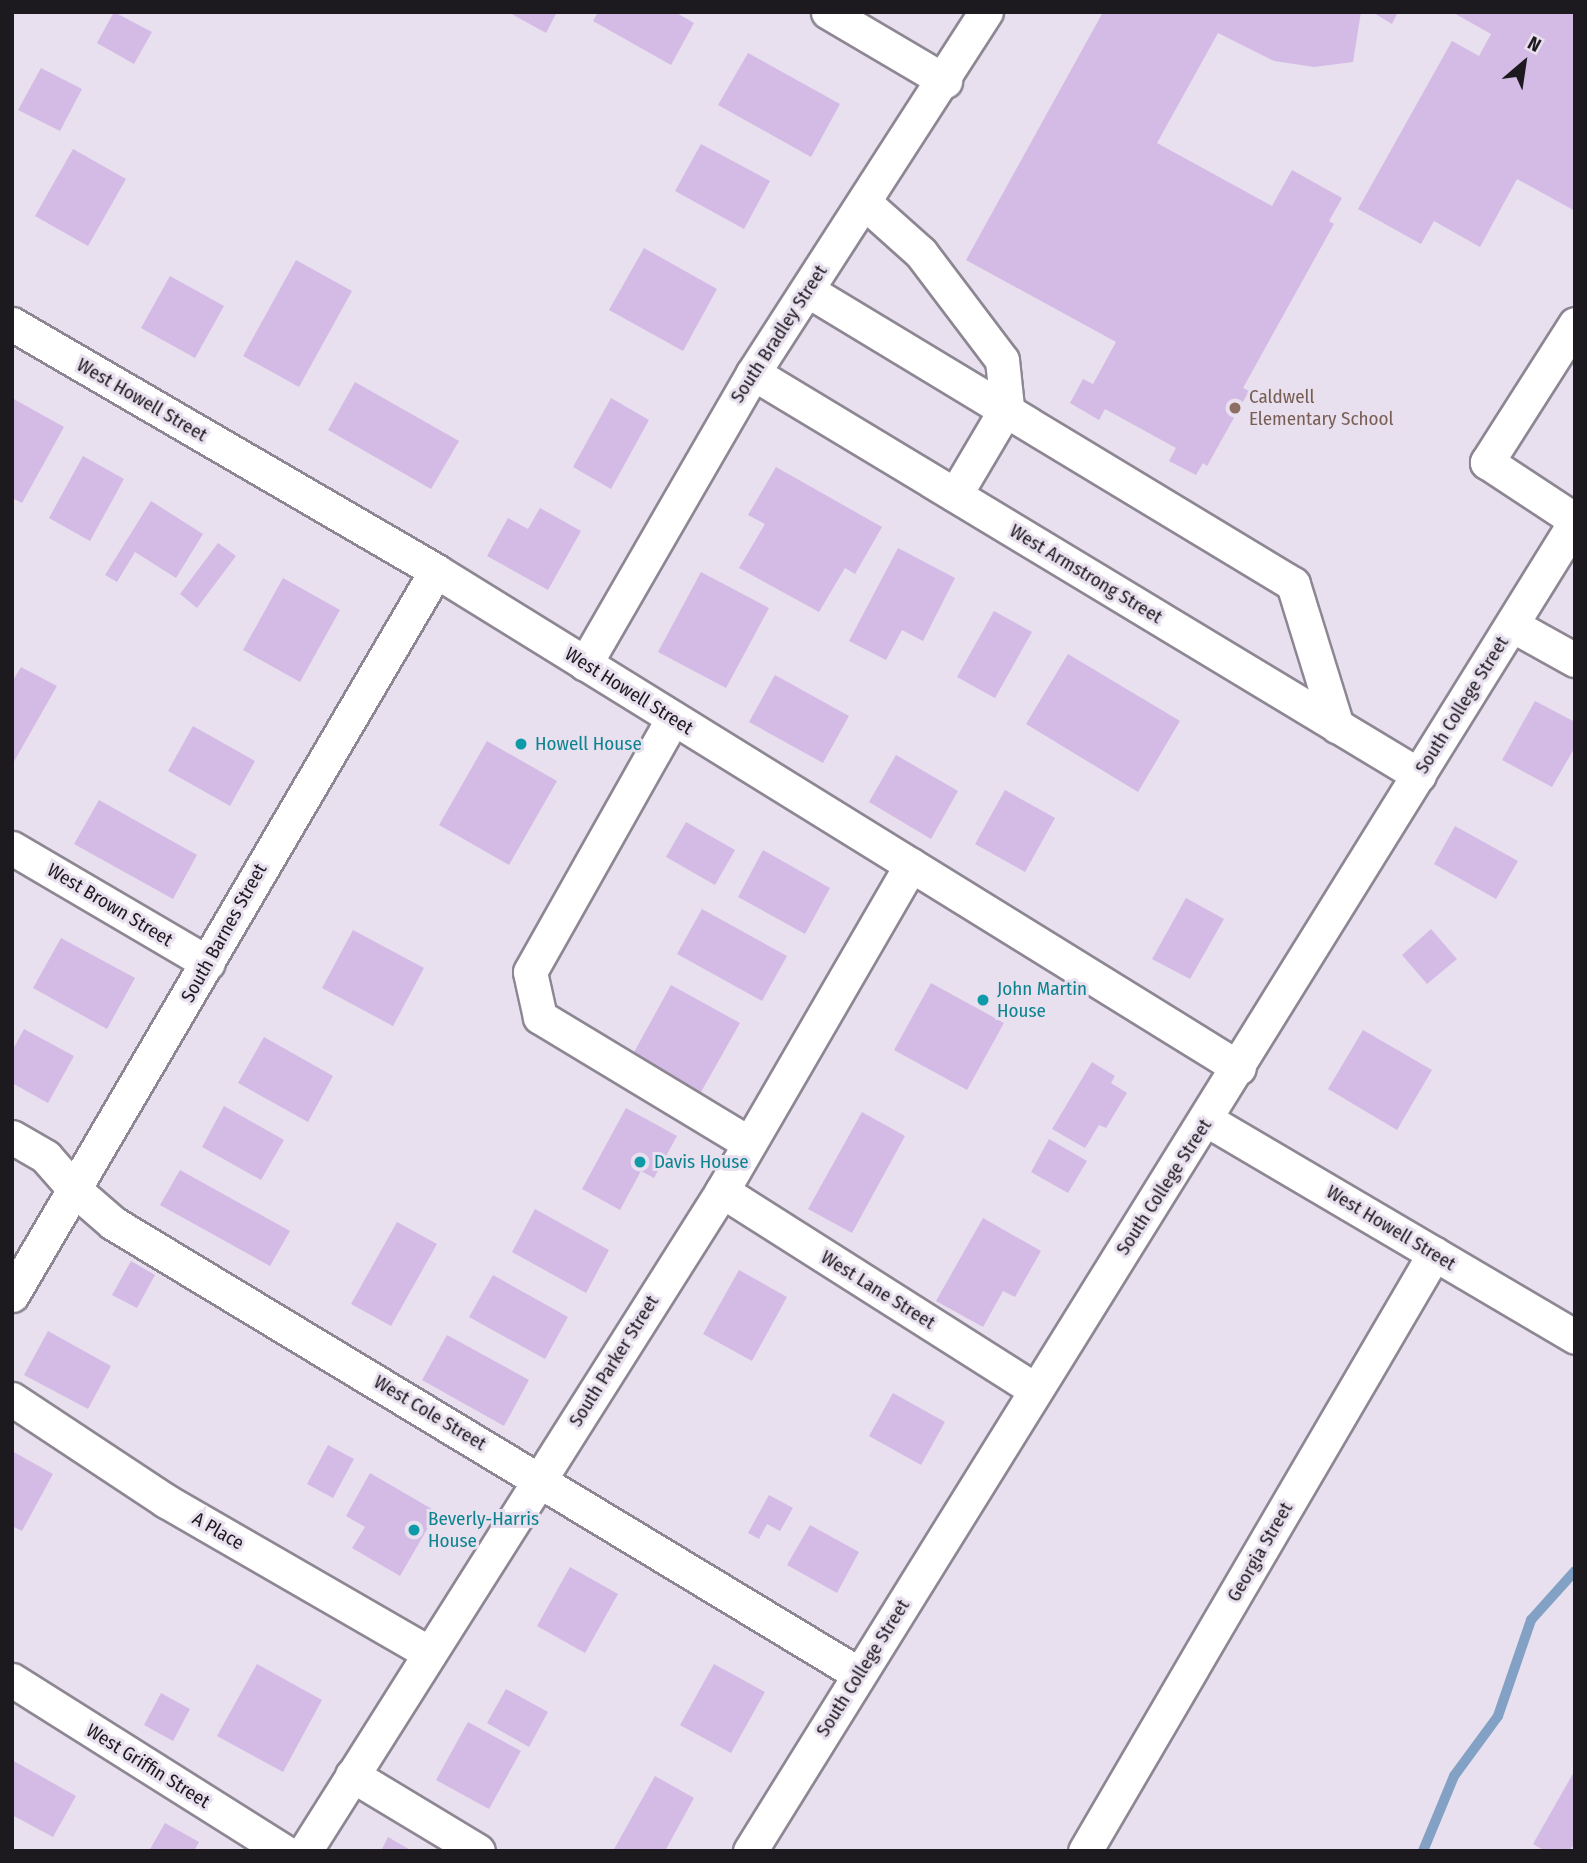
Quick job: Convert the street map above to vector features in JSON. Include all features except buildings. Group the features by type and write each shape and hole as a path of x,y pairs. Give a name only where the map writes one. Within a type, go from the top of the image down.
{"street":[{"path":"828,12 945,81"},
{"name":"South Bradley Street","path":"585,664 753,373 945,81 985,12"},
{"path":"864,202 921,253 1002,360 1007,407 955,495"},
{"path":"807,290 1007,407 1293,584 1337,726"},
{"name":"West Howell Street","path":"12,324 436,571 1239,1068"},
{"path":"1575,324 1487,462 1575,521"},
{"name":"West Armstrong Street","path":"753,373 1419,775"},
{"name":"South College Street","path":"750,1851 1035,1390 1207,1120 1575,521"},
{"name":"South Barnes Street","path":"12,1295 436,571"},
{"path":"1512,625 1575,660"},
{"path":"673,718 530,972 540,1017 749,1143"},
{"name":"West Brown Street","path":"12,848 208,963"},
{"name":"South Parker Street","path":"305,1851 722,1191 911,864"},
{"name":"West Howell Street","path":"1207,1120 1575,1337"},
{"name":"West Cole Street","path":"12,1137 46,1157 75,1190 114,1223 859,1674"},
{"name":"West Lane Street","path":"722,1191 1035,1390"},
{"name":"Georgia Street","path":"1086,1851 1434,1254"},
{"name":"A Place","path":"12,1399 166,1501 429,1653"},
{"name":"West Griffin Street","path":"12,1681 284,1851"},
{"path":"352,1775 478,1851"}],"waterway":[{"path":"1423,1851 1454,1776 1498,1716 1531,1620 1575,1571"}],"place":[{"name":"Caldwell Elementary School","path":"1235,408"},
{"name":"Howell House","path":"521,744"},
{"name":"John Martin House","path":"983,1000"},
{"name":"Davis House","path":"640,1162"},
{"name":"Beverly-Harris House","path":"414,1530"}]}
